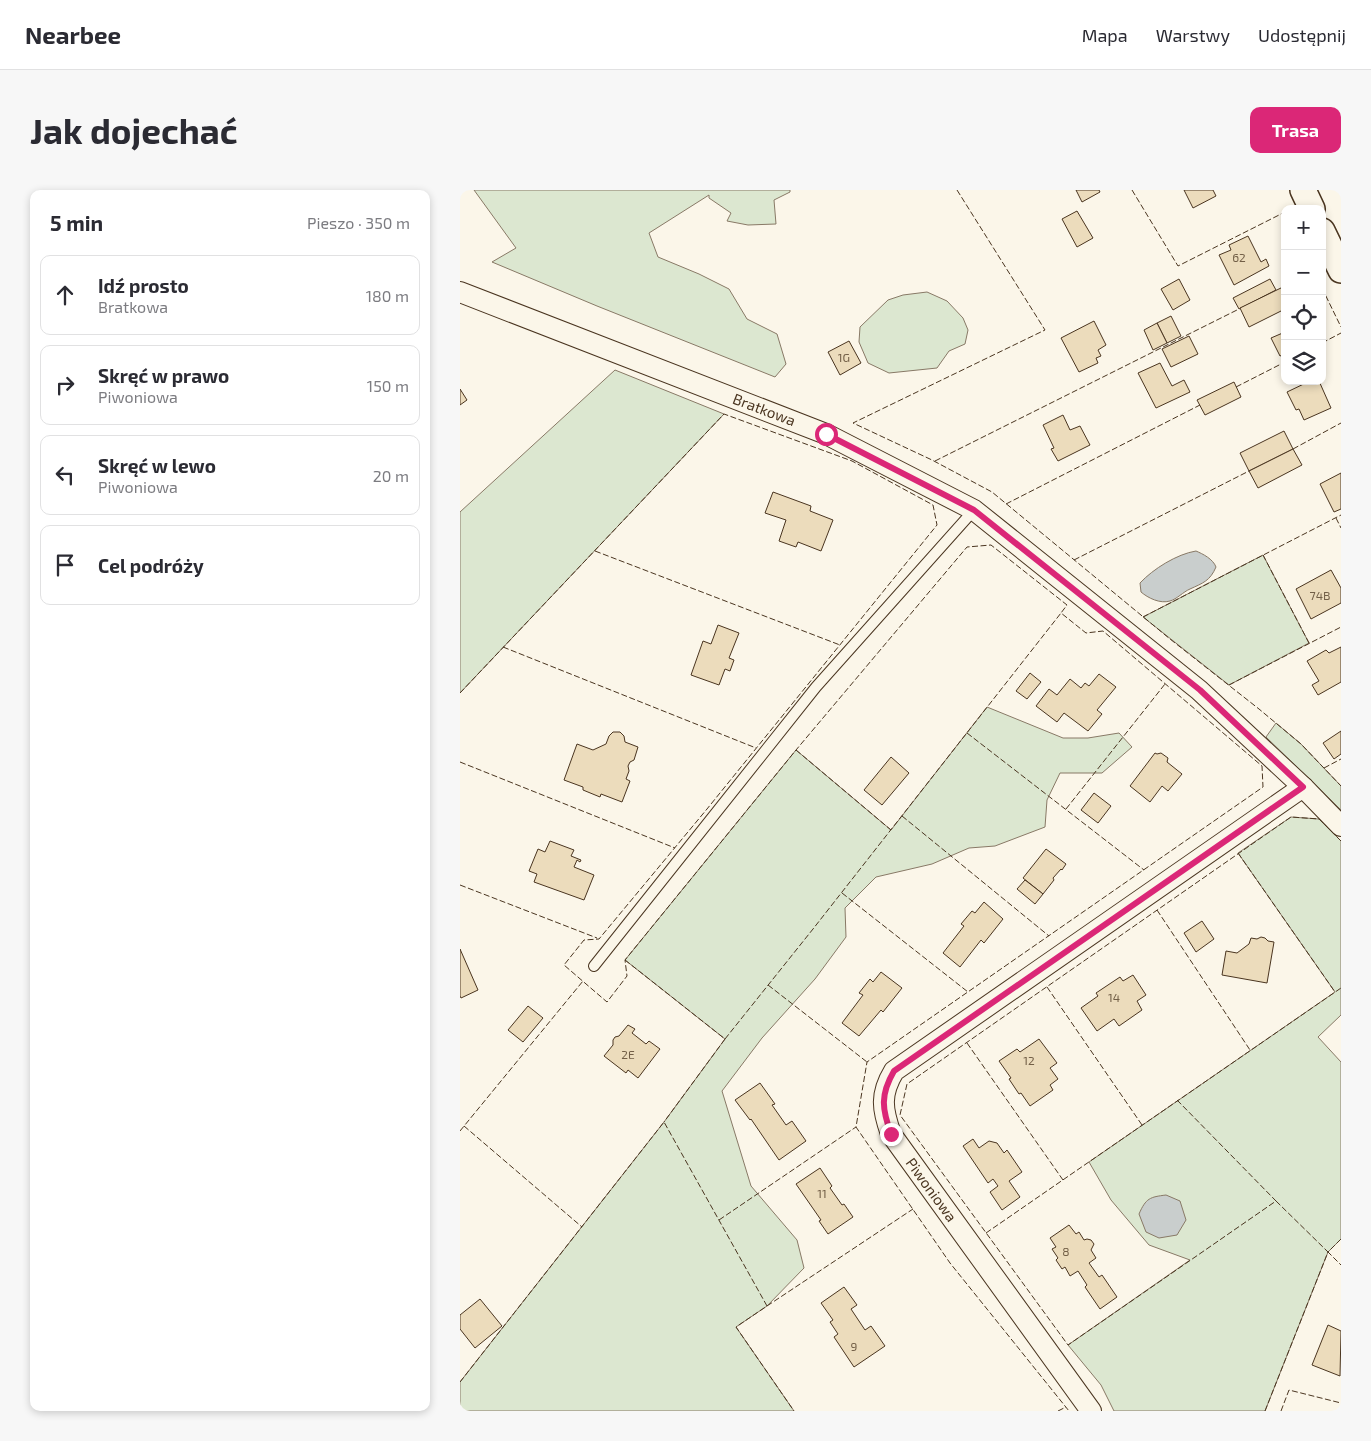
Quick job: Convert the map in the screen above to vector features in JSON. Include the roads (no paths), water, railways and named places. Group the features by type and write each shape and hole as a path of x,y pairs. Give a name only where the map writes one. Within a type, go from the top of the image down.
{"street":[{"path":"1302,190 1310,205"},
{"path":"1331,239 1341,270"},
{"name":"Bratkowa","path":"460,292 826,434 974,510 1200,690 1303,787 1341,826"},
{"name":"Piwoniowa","path":"1091,1411 891,1134 885,1117 883,1100 888,1082 894,1071 1303,787"}],"lane":[{"path":"594,966 816,687 974,510"}]}
